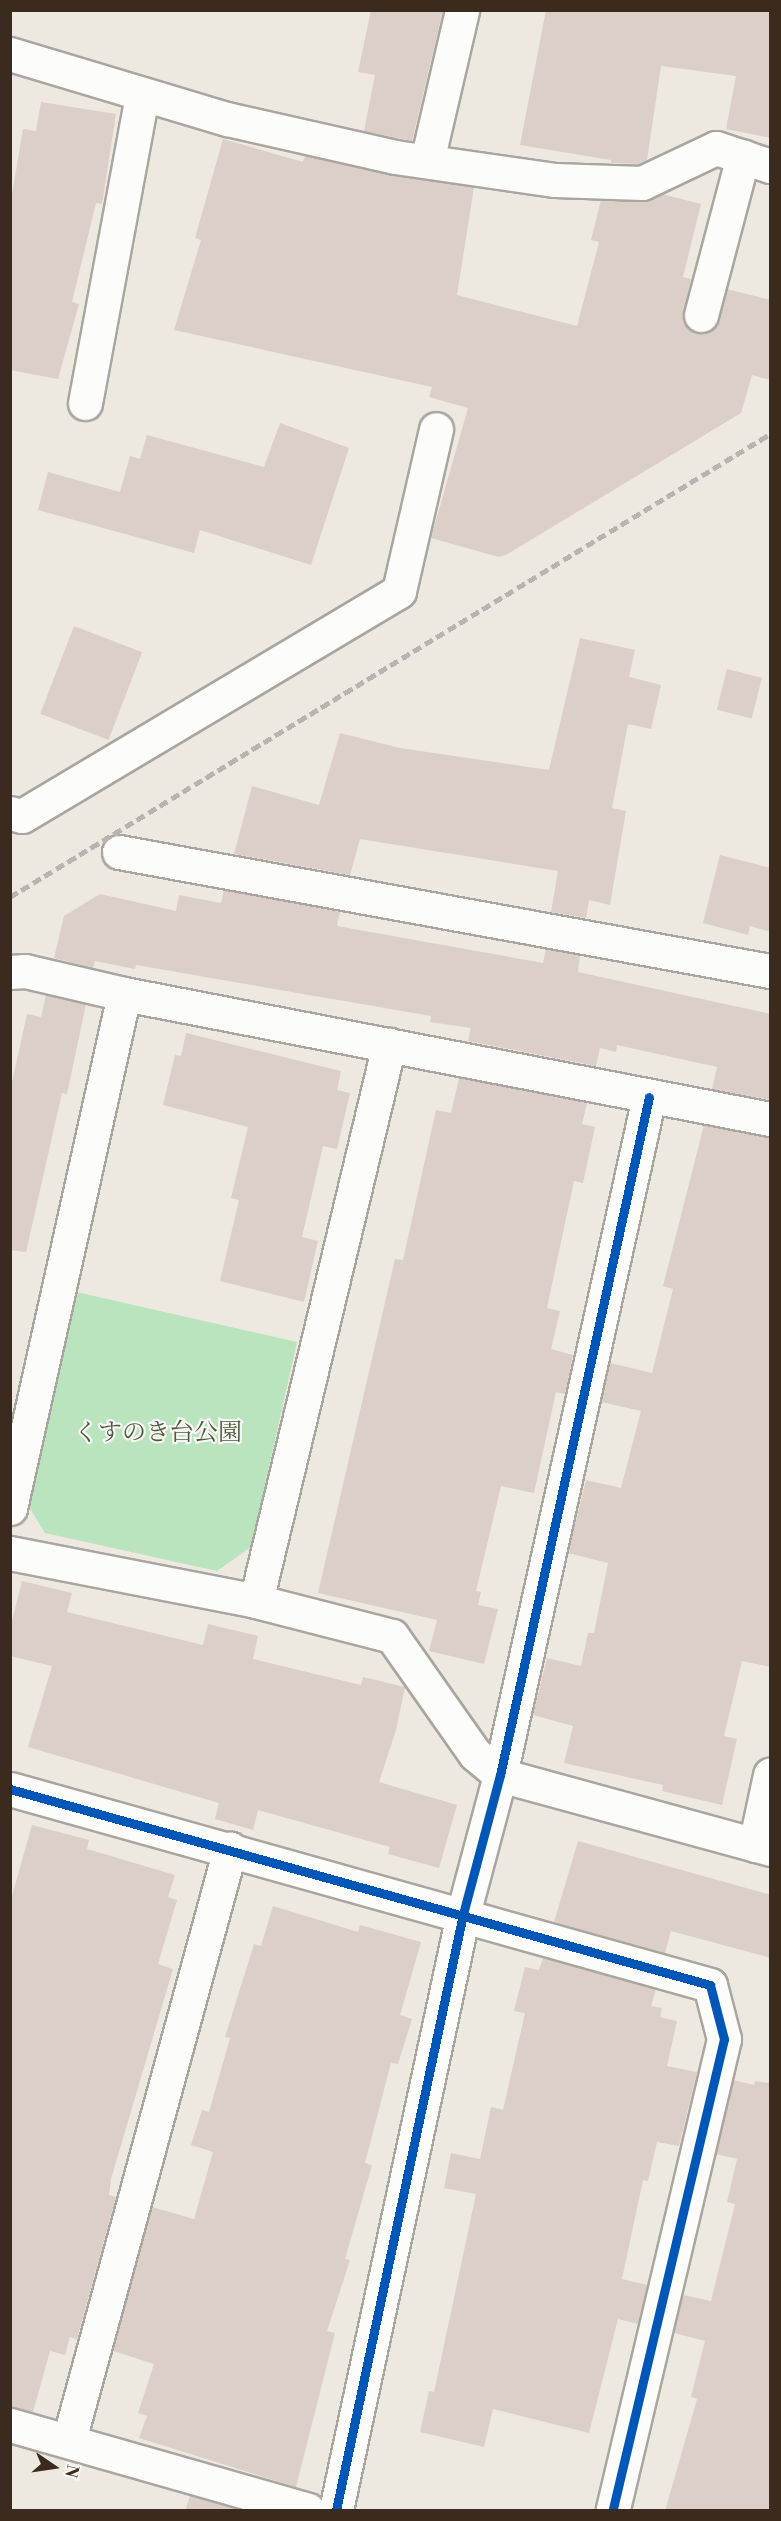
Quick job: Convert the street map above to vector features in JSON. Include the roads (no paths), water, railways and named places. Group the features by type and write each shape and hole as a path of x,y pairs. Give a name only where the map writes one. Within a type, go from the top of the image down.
{"street":[{"path":"428,161 462,10"},
{"path":"10,54 227,119 428,161 555,180 642,183 716,148 757,161 701,315"},
{"path":"85,402 142,94"},
{"path":"10,813 22,816 399,591 436,429"},
{"path":"119,852 771,971"},
{"path":"10,972 25,971 124,994 771,1119"},
{"path":"10,1508 124,994"},
{"path":"256,1601 389,1045"},
{"path":"336,2511 463,1914 500,1775 649,1097"},
{"path":"10,1553 256,1601 392,1636 475,1754 500,1775 763,1847 771,1775"},
{"path":"10,1789 710,1985 724,2039 613,2511"},
{"path":"69,2440 230,1849"},
{"path":"10,2425 69,2440 308,2511"}],"railway":[{"path":"10,897 770,434"}],"park label":[{"name":"くすのき台公園","path":"158,1434"}]}
